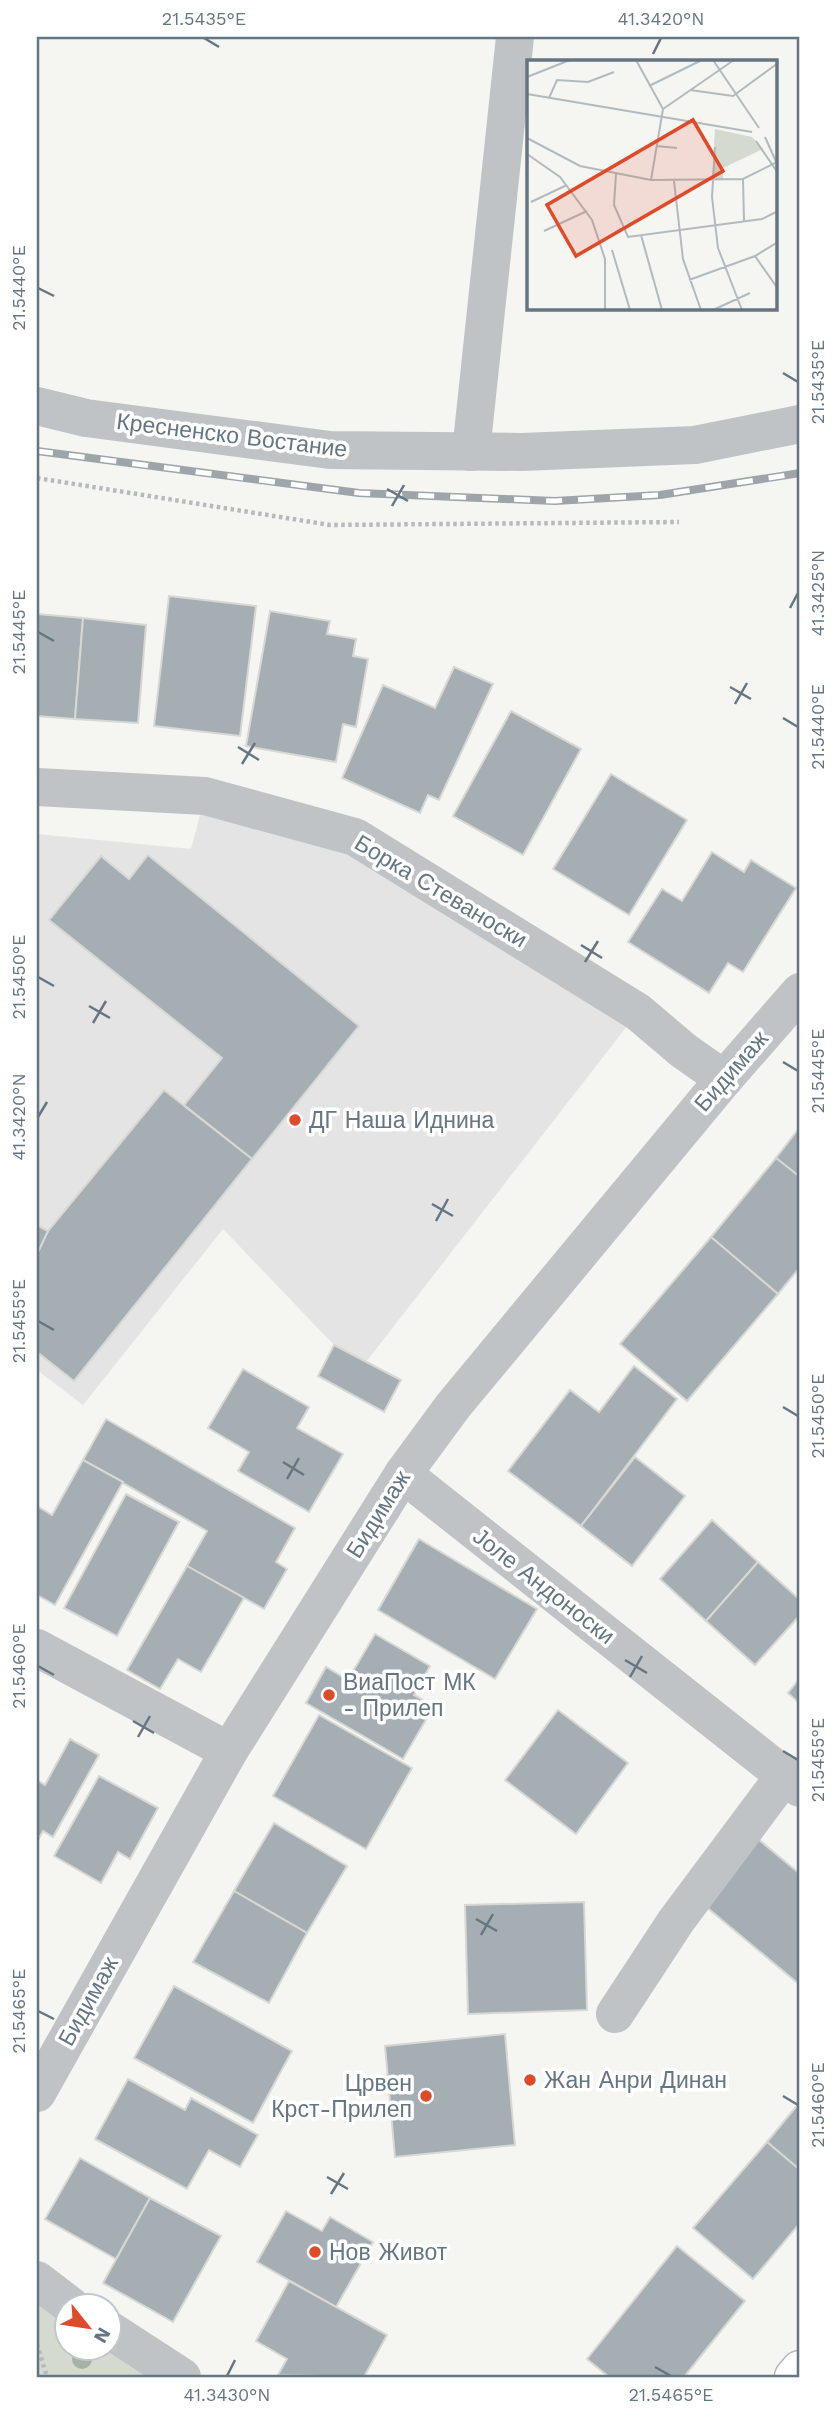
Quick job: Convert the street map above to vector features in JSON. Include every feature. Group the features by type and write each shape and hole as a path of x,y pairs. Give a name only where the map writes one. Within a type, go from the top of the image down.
{"main road":[{"path":"794,2377 800,2370"}],"street":[{"path":"471,452 515,37"},
{"name":"Кресненско Востание","path":"37,406 86,418 330,450 471,452 695,445 800,424"},
{"name":"Борка Стеваноски","path":"37,788 205,796 355,836 638,1012 684,1051 724,1079"},
{"name":"Бидимаж","path":"37,2093 229,1751 402,1474 453,1406 724,1079 800,992"},
{"name":"Јоле Андоноски","path":"402,1474 793,1782 676,1921 615,2014"},
{"path":"37,1648 229,1751"},
{"path":"37,2280 53,2292"},
{"path":"122,2338 183,2377"}],"path":[{"path":"37,478 330,525 679,522"},
{"path":"37,2344 47,2377"}],"shaded area":[{"name":"ДГ Наша Иднина","path":"205,796 355,837 638,1012 366,1362 334,1345 223,1229 83,1405 37,1370 37,834 191,849"},
{"path":"37,2280 52,2293 52,2362 122,2362 122,2353 182,2377 37,2377"}],"building":[{"path":"169,596 256,606 240,736 154,726"},
{"path":"270,611 330,621 327,634 356,639 353,656 368,659 356,727 343,724 336,762 246,746"},
{"path":"37,614 83,618 75,719 37,716"},
{"path":"83,618 146,625 138,723 75,719"},
{"path":"454,667 493,684 439,800 428,795 420,813 342,778 383,685 435,708"},
{"path":"511,711 581,749 523,855 453,816"},
{"path":"611,774 687,820 629,915 553,869"},
{"path":"712,852 744,872 751,860 796,888 743,972 728,963 709,993 628,942 662,889 682,901"},
{"path":"148,855 359,1026 252,1159 184,1105 222,1058 49,920 101,856 129,879"},
{"path":"164,1090 252,1159 74,1381 37,1352 37,1254 48,1231"},
{"path":"800,1127 800,1177 776,1158"},
{"path":"776,1158 800,1177 800,1267 778,1294 711,1237"},
{"path":"37,1225 48,1231 37,1254"},
{"path":"711,1237 778,1294 687,1401 620,1344"},
{"path":"334,1345 401,1380 384,1412 318,1376"},
{"path":"634,1366 677,1399 581,1526 508,1471 570,1390 599,1412"},
{"path":"243,1369 309,1407 297,1428 343,1454 309,1512 238,1471 249,1452 208,1428"},
{"path":"106,1419 295,1528 276,1562 287,1569 264,1609 187,1566 207,1531 83,1460"},
{"path":"635,1457 685,1496 632,1566 581,1526"},
{"path":"83,1460 123,1482 55,1605 37,1595 37,1506 52,1515"},
{"path":"126,1494 179,1522 117,1636 64,1608"},
{"path":"712,1520 758,1562 706,1621 660,1579"},
{"path":"419,1539 537,1609 495,1679 378,1610"},
{"path":"758,1562 800,1600 800,1615 755,1665 706,1621"},
{"path":"187,1566 244,1598 201,1672 178,1659 160,1689 127,1670"},
{"path":"375,1634 430,1666 414,1695 434,1706 403,1759 306,1703 326,1667 348,1680"},
{"path":"800,1678 800,1704 788,1693"},
{"path":"558,1710 628,1763 576,1834 505,1780"},
{"path":"319,1715 412,1768 366,1849 273,1796"},
{"path":"70,1739 99,1755 53,1837 43,1831 37,1842 37,1780 45,1785"},
{"path":"99,1776 158,1808 130,1859 118,1852 101,1883 54,1856"},
{"path":"274,1823 347,1866 307,1933 234,1891"},
{"path":"758,1839 800,1874 800,1985 704,1905"},
{"path":"234,1891 307,1933 269,2003 193,1962"},
{"path":"584,1902 587,2010 468,2014 465,1905"},
{"path":"174,1986 292,2051 253,2123 134,2058"},
{"path":"505,2034 515,2145 395,2157 385,2046"},
{"path":"128,2079 185,2110 191,2098 258,2135 240,2167 209,2150 187,2189 95,2139"},
{"path":"800,2102 800,2170 767,2142"},
{"path":"767,2142 800,2170 800,2223 753,2279 693,2228"},
{"path":"80,2158 150,2198 116,2259 45,2219"},
{"path":"150,2198 221,2236 173,2322 103,2283"},
{"name":"Нов Живот","path":"286,2211 322,2231 330,2217 373,2242 336,2307 257,2262"},
{"path":"677,2246 745,2301 684,2377 609,2377 587,2359"},
{"path":"289,2281 387,2335 364,2377 278,2375 287,2359 256,2341"}],"railway":[{"path":"37,451 359,493 555,501 660,495 800,473"}],"place":[{"name":"ДГ Наша Иднина","path":"295,1120"},
{"name":"ВиаПост МК - Прилеп","path":"329,1695"},
{"name":"Жан Анри Динан","path":"530,2080"},
{"name":"Црвен Крст-Прилеп","path":"426,2096"},
{"name":"Нов Живот","path":"315,2252"}]}
